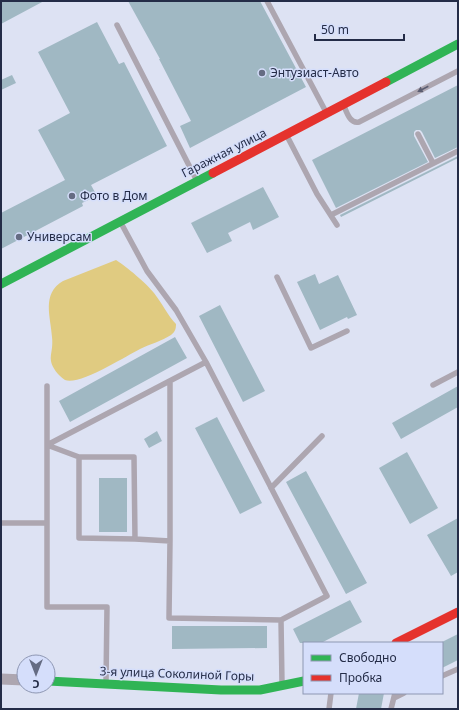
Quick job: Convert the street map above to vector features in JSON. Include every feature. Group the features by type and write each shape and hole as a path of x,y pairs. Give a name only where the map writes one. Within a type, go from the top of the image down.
{"street":[{"name":"Гаражная улица","path":"1,284 196,180 458,44"},
{"path":"398,642 458,612"},
{"path":"1,679 16,680"},
{"name":"3-я улица Соколиной Горы","path":"56,682 221,690 260,690 303,681"}],"lane":[{"path":"267,1 327,112"},
{"path":"117,25 196,180"},
{"path":"343,104 351,121 359,122 458,71"},
{"path":"286,134 317,194 337,225"},
{"path":"418,134 433,163"},
{"path":"331,216 458,151"},
{"path":"120,220 147,271 176,310 206,362 327,596 281,620 169,618 170,381"},
{"path":"277,277 311,348 347,331"},
{"path":"47,446 206,362"},
{"path":"432,386 458,372"},
{"path":"47,386 47,607 107,607 106,685"},
{"path":"271,488 322,436"},
{"path":"47,446 79,456 134,456 135,539"},
{"path":"79,456 79,538 170,541"},
{"path":"1,523 46,524"},
{"path":"281,620 282,686"},
{"path":"443,676 458,669"},
{"path":"328,709 331,694"},
{"path":"392,709 394,695"}],"shaded area":[{"path":"116,260 136,275 154,293 176,324 175,330 172,334 160,341 140,349 91,375 72,381 65,380 54,369 51,360 52,343 49,306 52,292 56,286 63,281"}],"building":[{"path":"1,1 44,1 1,24"},
{"path":"128,1 260,1 306,87 190,148 180,126 191,121 160,59"},
{"path":"97,22 119,64 124,62 167,146 91,185 97,196 82,203 83,206 1,249 1,213 65,180 38,130 70,113 38,52"},
{"path":"12,75 16,83 1,90 1,80"},
{"path":"458,85 458,147 435,158 422,132 420,130 416,130 414,132 414,136 428,162 336,208 312,160"},
{"path":"458,156 458,158 341,217 340,215"},
{"path":"263,187 279,217 253,230 250,222 228,233 232,241 207,253 191,223"},
{"path":"315,274 319,284 338,275 357,315 348,319 347,317 320,330 297,282"},
{"path":"220,305 265,391 243,402 199,316"},
{"path":"175,337 187,358 70,422 59,401"},
{"path":"458,386 458,407 401,439 392,423"},
{"path":"217,417 262,503 240,514 195,428"},
{"path":"157,431 162,441 149,448 144,439"},
{"path":"407,452 438,508 410,524 379,468"},
{"path":"306,471 367,583 346,594 286,482"},
{"path":"99,478 127,478 127,532 99,532"},
{"path":"458,518 458,572 451,576 427,535"},
{"path":"350,600 362,622 323,642 300,643 293,629"},
{"path":"172,626 267,626 267,648 172,649"},
{"path":"458,634 458,660 443,668 443,642"},
{"path":"359,694 384,694 381,709 356,709"}],"traffic: fast":[{"path":"386,82 458,44"},
{"path":"1,284 213,173"},
{"path":"56,681 221,690 260,690 303,681"}],"traffic: jam":[{"path":"213,173 386,82"},
{"path":"398,642 458,612"}],"place":[{"name":"Энтузиаст-Авто","path":"262,73"},
{"name":"Фото в Дом","path":"72,196"},
{"name":"Универсам","path":"19,237"}]}
